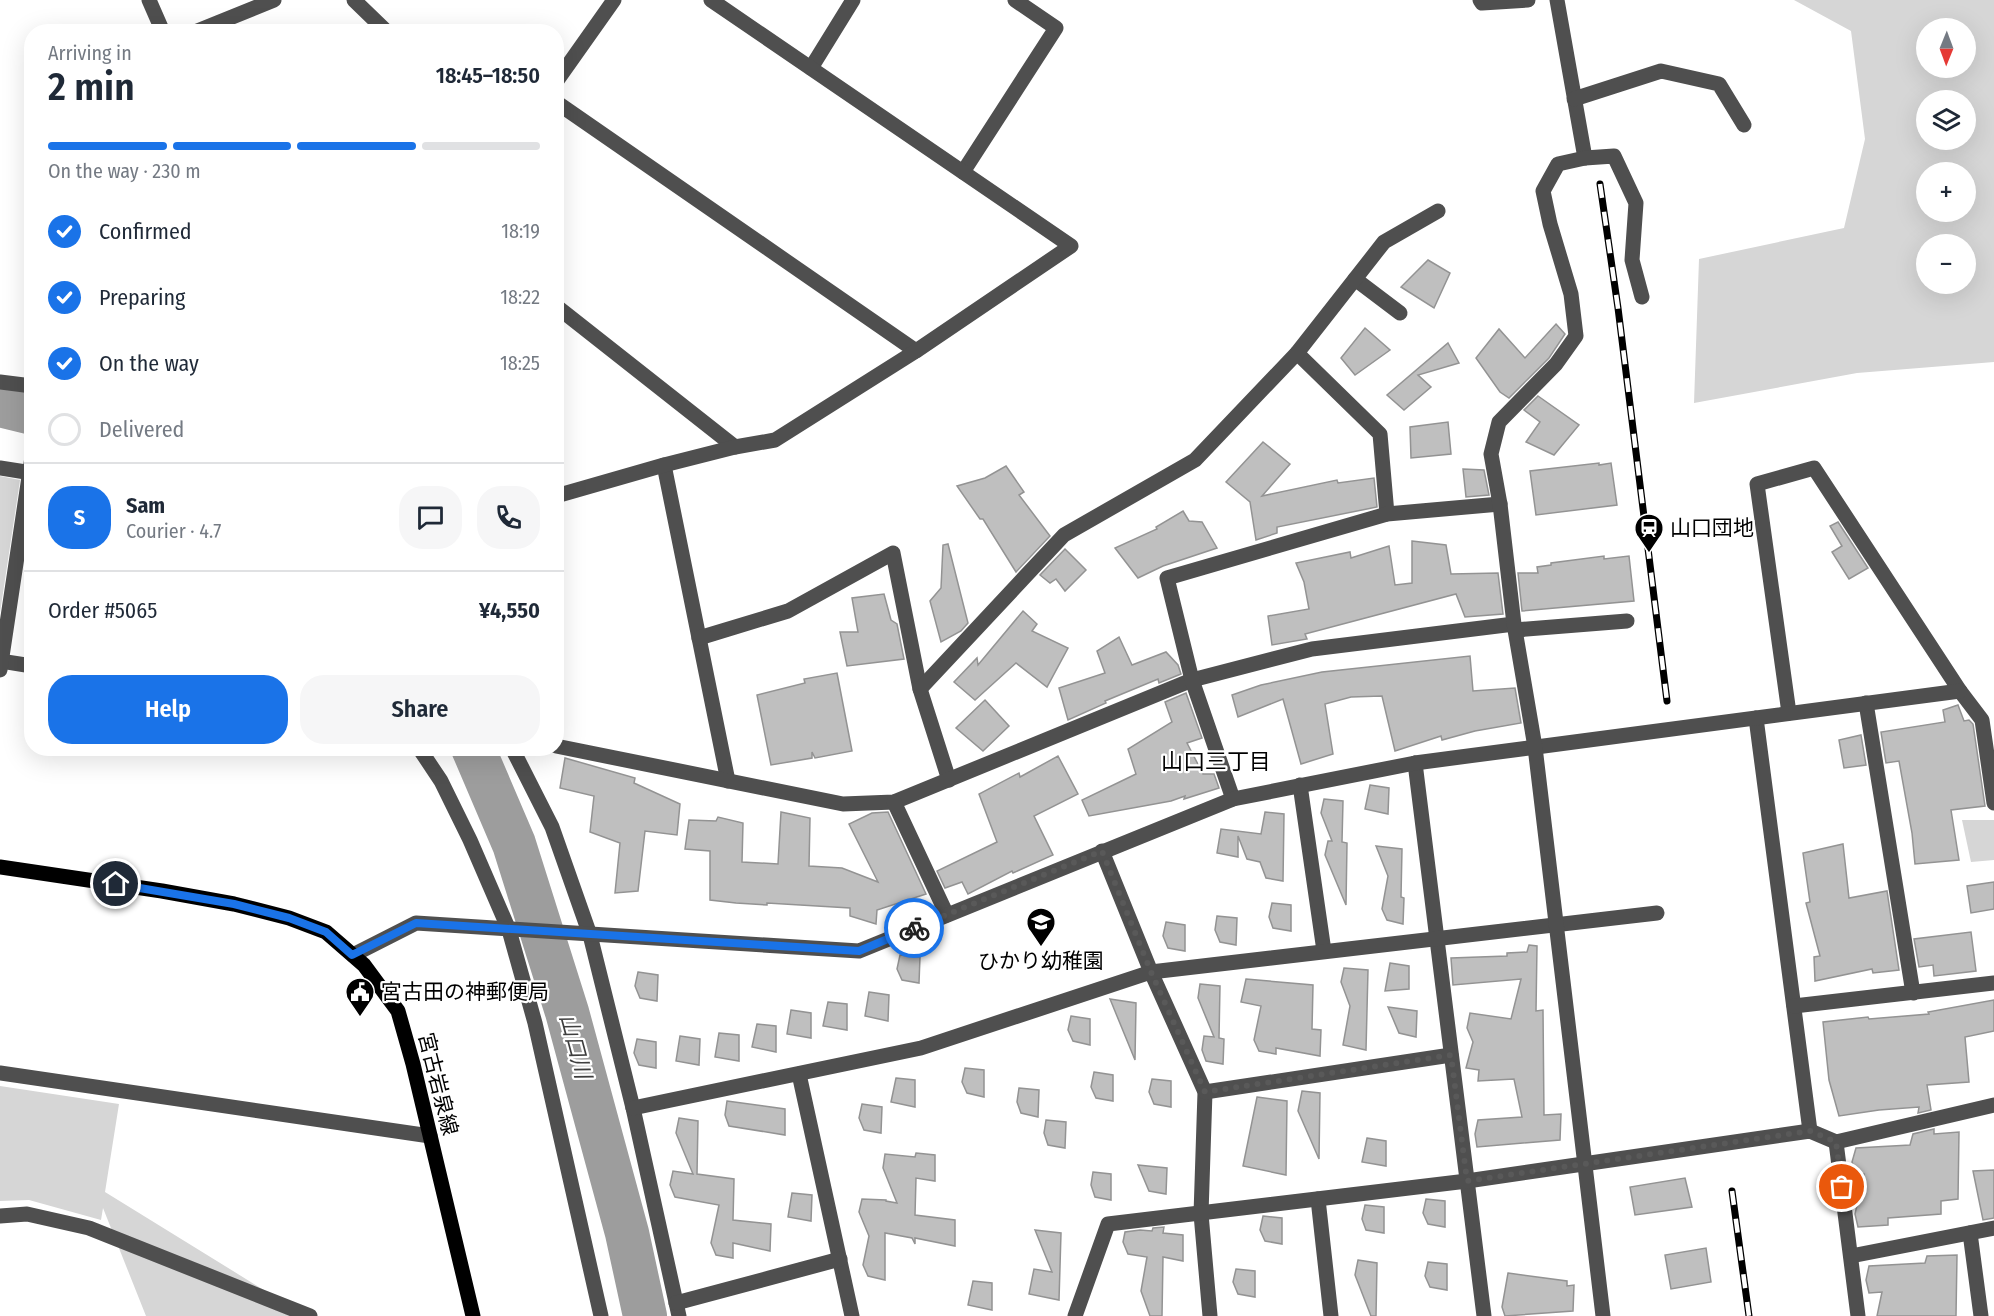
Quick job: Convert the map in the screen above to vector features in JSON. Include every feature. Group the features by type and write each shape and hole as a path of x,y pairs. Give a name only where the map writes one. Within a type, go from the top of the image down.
{"main road":[{"name":"宮古岩泉線","path":"0,867 162,891 289,918 326,932 364,965 398,1011 473,1316"}],"street":[{"path":"150,0 160,24"},
{"path":"215,24 274,0"},
{"path":"354,0 379,24"},
{"path":"564,71 614,0"},
{"path":"564,494 664,465 735,447 775,440 915,351 1071,246 711,0"},
{"path":"811,68 853,0"},
{"path":"963,172 1056,28 1015,0"},
{"path":"1480,0 1482,3 1528,0"},
{"path":"1557,0 1585,158"},
{"path":"1574,99 1661,71 1719,84 1744,125"},
{"path":"564,108 915,351"},
{"path":"1603,1316 1535,747 1514,627 1500,504 1491,454 1499,422 1556,364 1576,336 1570,294 1550,224 1544,191 1558,164 1585,158 1614,156 1636,203 1632,260 1642,297"},
{"path":"920,689 1064,535 1195,460 1297,353 1384,242 1438,211"},
{"path":"1355,279 1400,313"},
{"path":"564,312 735,447"},
{"path":"1297,353 1380,434 1388,514"},
{"path":"0,382 24,385"},
{"path":"664,465 728,781"},
{"path":"0,468 24,466"},
{"path":"1789,713 1757,484 1814,468 1960,691 1982,720 1994,803"},
{"path":"1233,798 1191,680 1167,578 1388,514 1500,504"},
{"path":"24,511 0,664 24,666"},
{"path":"699,638 788,610 893,553 920,689 949,780"},
{"path":"564,748 843,804 894,802 1191,680 1312,649 1514,627 1628,621"},
{"path":"352,955 416,923 859,951 1233,798 1415,763 1960,691"},
{"path":"1866,703 1912,993"},
{"path":"1756,718 1810,1131"},
{"path":"424,756 441,781 470,840 509,930 535,1023 601,1316"},
{"path":"516,756 552,827 590,935 633,1108 677,1309 840,1259"},
{"path":"1415,763 1484,1316"},
{"path":"1300,785 1324,951"},
{"path":"894,802 946,915"},
{"path":"1102,851 1151,972 1205,1092 1201,1214 1210,1316"},
{"path":"633,1108 921,1048 1151,972 1657,913"},
{"path":"1794,1006 1994,983"},
{"path":"1205,1092 1451,1055"},
{"path":"0,1073 430,1136"},
{"path":"800,1074 852,1316"},
{"path":"1075,1316 1108,1224 1467,1181 1810,1131 1836,1142 1994,1105"},
{"path":"1836,1142 1858,1316"},
{"path":"1318,1199 1331,1316"},
{"path":"0,1216 27,1214 89,1228 310,1316"},
{"path":"1851,1256 1994,1228"},
{"path":"1970,1233 1981,1316"}],"shaded area":[{"path":"1794,0 1994,0 1994,362 1857,373 1694,403 1699,259 1844,228 1865,139 1851,31"},
{"path":"0,476 20,480 0,613"},
{"path":"1962,820 1994,820 1994,860 1971,862"},
{"path":"0,1086 119,1104 105,1192 306,1316 146,1316 103,1208 101,1220 29,1200 0,1201"}],"building":[{"path":"1428,260 1450,273 1434,308 1401,287"},
{"path":"1556,324 1565,334 1549,358 1509,398 1500,392 1476,358 1499,329 1525,358"},
{"path":"1365,328 1390,350 1355,375 1341,358"},
{"path":"1448,343 1459,363 1418,375 1431,387 1404,410 1387,395"},
{"path":"1538,396 1579,425 1554,455 1526,442 1540,422 1524,410"},
{"path":"1448,422 1451,454 1411,458 1410,427"},
{"path":"1263,442 1290,464 1262,496 1337,480 1338,483 1374,478 1377,507 1277,527 1277,533 1256,540 1250,502 1226,482"},
{"path":"1599,463 1599,465 1611,463 1617,505 1536,515 1530,471"},
{"path":"1006,466 1024,492 1019,495 1050,536 1016,572 983,519 980,519 957,486 985,478"},
{"path":"1463,469 1484,470 1489,495 1466,497"},
{"path":"1183,511 1189,521 1202,522 1217,548 1163,566 1138,578 1115,548 1157,529 1156,527"},
{"path":"1838,522 1868,568 1849,579 1832,552 1842,546 1830,526"},
{"path":"1412,541 1446,545 1451,574 1498,573 1503,614 1465,617 1456,594 1305,634 1307,639 1272,645 1268,616 1309,609 1304,582 1296,563 1350,552 1351,558 1389,546 1395,585 1412,583"},
{"path":"948,544 968,623 961,631 941,642 930,601 941,588 943,545"},
{"path":"1065,549 1086,570 1065,591 1056,579 1050,583 1040,575"},
{"path":"1604,556 1604,559 1629,556 1634,601 1522,611 1518,573 1538,573 1537,567 1551,565 1551,563"},
{"path":"884,594 891,620 897,624 904,659 847,666 840,632 858,632 852,598"},
{"path":"1023,611 1037,624 1032,631 1068,648 1047,687 1016,663 975,700 954,682 977,658 978,665"},
{"path":"1119,637 1132,665 1166,652 1178,665 1181,674 1159,683 1158,679 1105,701 1106,703 1068,720 1059,688 1105,673 1097,651"},
{"path":"1470,656 1473,691 1515,688 1521,723 1475,731 1442,740 1441,736 1395,751 1382,696 1351,697 1325,704 1333,754 1301,764 1283,699 1238,717 1232,695 1261,685 1322,672"},
{"path":"837,673 852,751 815,758 812,752 812,758 771,765 757,695 805,683 804,679"},
{"path":"1186,693 1202,738 1187,743 1203,774 1214,774 1219,788 1184,799 1185,796 1171,801 1089,816 1082,800 1136,774 1128,749 1172,722 1165,702"},
{"path":"985,700 1009,726 983,751 956,728"},
{"path":"1958,705 1964,721 1969,720 1973,724 1985,806 1951,810 1959,860 1915,864 1899,761 1886,763 1881,732 1945,722 1943,710"},
{"path":"1861,735 1866,765 1844,768 1839,740"},
{"path":"1058,756 1078,794 1034,816 1053,855 1013,873 1012,871 968,894 962,882 945,888 937,871 997,842 979,794 1019,773 1020,777"},
{"path":"565,758 635,778 634,783 680,804 677,835 645,831 638,891 615,893 620,843 590,832 594,796 560,788"},
{"path":"1370,785 1389,788 1388,814 1365,809"},
{"path":"1324,799 1343,801 1342,842 1347,843 1346,905 1325,855 1328,841 1332,841 1321,813"},
{"path":"781,812 810,818 809,866 842,868 878,882 849,824 872,813 888,812 926,894 877,910 876,924 850,916 850,908 710,900 710,851 685,849 689,820 716,821 718,817 743,823 742,862 778,864"},
{"path":"1265,812 1284,814 1283,881 1266,878 1260,862 1247,859 1238,836 1238,857 1217,853 1221,829 1261,834"},
{"path":"1843,844 1849,898 1887,891 1899,970 1873,973 1872,969 1815,981 1814,957 1820,956 1806,903 1810,902 1803,853"},
{"path":"1376,846 1402,849 1403,924 1387,920 1382,909 1388,876"},
{"path":"1994,882 1994,909 1971,913 1967,886"},
{"path":"1272,903 1291,905 1291,931 1273,928 1269,917"},
{"path":"1217,916 1237,918 1236,945 1220,942 1215,930"},
{"path":"1166,922 1185,925 1185,951 1168,948 1163,936"},
{"path":"1971,932 1976,971 1934,976 1933,965 1919,967 1914,939"},
{"path":"1529,945 1537,946 1536,1011 1543,1010 1544,1115 1561,1114 1560,1140 1477,1147 1475,1134 1478,1120 1522,1117 1514,1079 1478,1081 1479,1070 1466,1068 1473,1042 1467,1028 1470,1013 1511,1019 1521,979 1453,985 1451,958 1507,956 1507,953 1527,952"},
{"path":"900,955 920,957 919,983 902,980 897,969"},
{"path":"1390,963 1409,966 1409,989 1385,991"},
{"path":"1344,968 1368,970 1366,1050 1343,1045 1350,1006 1341,982"},
{"path":"638,972 658,975 657,1001 640,998 635,986"},
{"path":"1246,979 1313,985 1312,1029 1321,1030 1320,1056 1276,1048 1276,1054 1259,1051 1254,1040 1261,1006 1241,1002"},
{"path":"1200,984 1220,986 1219,1038 1224,1039 1223,1064 1206,1061 1202,1050 1204,1036 1214,1037 1198,998"},
{"path":"869,992 889,995 888,1021 865,1016"},
{"path":"1110,999 1136,1003 1135,1060"},
{"path":"1994,1000 1994,1031 1965,1037 1969,1082 1927,1085 1931,1110 1918,1113 1919,1107 1839,1116 1829,1080 1823,1022 1929,1014 1928,1012"},
{"path":"828,1002 847,1004 847,1030 823,1026"},
{"path":"1388,1007 1417,1011 1416,1037 1399,1033"},
{"path":"791,1010 811,1013 811,1038 787,1034"},
{"path":"1071,1016 1090,1019 1090,1045 1073,1041 1068,1030"},
{"path":"757,1024 776,1026 776,1052 752,1047"},
{"path":"719,1033 739,1035 739,1061 715,1057"},
{"path":"680,1036 700,1039 699,1065 676,1061"},
{"path":"637,1039 656,1042 656,1068 639,1065 634,1053"},
{"path":"965,1068 984,1070 984,1097 967,1093 962,1082"},
{"path":"1094,1072 1113,1075 1113,1101 1096,1098 1091,1087"},
{"path":"896,1078 915,1080 915,1107 891,1102"},
{"path":"1152,1079 1171,1081 1171,1107 1154,1104 1149,1092"},
{"path":"1019,1088 1039,1090 1038,1117 1021,1113 1017,1102"},
{"path":"1302,1091 1320,1093 1319,1159 1298,1111"},
{"path":"1257,1097 1287,1101 1286,1175 1243,1166"},
{"path":"727,1101 785,1109 785,1135 729,1126 725,1115"},
{"path":"862,1104 882,1107 881,1133 864,1130 859,1118"},
{"path":"679,1118 698,1121 697,1174 734,1179 733,1220 771,1224 770,1251 733,1243 733,1258 716,1255 711,1243 719,1205 675,1197 670,1185 673,1171 693,1174 676,1133"},
{"path":"1046,1120 1066,1122 1065,1148 1048,1145 1044,1133"},
{"path":"1934,1129 1934,1134 1959,1132 1958,1199 1941,1201 1941,1214 1888,1218 1888,1225 1858,1227 1855,1214 1864,1174 1855,1175 1852,1162 1856,1148 1910,1145 1913,1134"},
{"path":"1367,1138 1386,1141 1386,1166 1362,1162"},
{"path":"916,1153 935,1155 935,1181 916,1178 915,1215 955,1220 955,1246 915,1238 915,1244 912,1238 885,1233 885,1280 868,1276 863,1265 869,1236 859,1212 862,1199 897,1203 883,1168 885,1154 915,1157"},
{"path":"1138,1165 1167,1168 1166,1194 1149,1191"},
{"path":"1994,1170 1994,1218 1983,1220 1973,1171"},
{"path":"1093,1172 1111,1174 1111,1200 1095,1197 1091,1185"},
{"path":"1685,1178 1692,1207 1635,1215 1630,1187"},
{"path":"792,1193 812,1195 811,1221 788,1217"},
{"path":"1426,1199 1445,1201 1445,1227 1428,1224 1423,1213"},
{"path":"1365,1205 1384,1207 1384,1233 1366,1230 1362,1219"},
{"path":"1263,1216 1282,1218 1282,1244 1265,1241 1260,1230"},
{"path":"1164,1227 1163,1233 1183,1235 1183,1261 1163,1257 1162,1316 1150,1316 1141,1291 1147,1257 1128,1254 1123,1242 1125,1232 1152,1231 1153,1228"},
{"path":"1035,1230 1061,1233 1059,1300 1029,1294 1034,1269 1052,1272"},
{"path":"1706,1248 1711,1282 1671,1289 1665,1255"},
{"path":"1957,1255 1956,1316 1877,1316 1882,1292 1869,1293 1866,1280 1869,1266 1925,1263 1927,1256"},
{"path":"1358,1260 1377,1263 1376,1316 1371,1316 1355,1275"},
{"path":"1428,1262 1447,1264 1447,1290 1430,1287 1425,1276"},
{"path":"1236,1269 1255,1271 1255,1297 1238,1294 1233,1282"},
{"path":"1508,1273 1567,1281 1567,1286 1574,1285 1573,1311 1505,1316 1502,1307"},
{"path":"973,1281 992,1283 992,1310 968,1305"}],"waterway":[{"name":"山口川","path":"0,405 24,411"},
{"name":"山口川","path":"476,756 514,844 567,1012 627,1233 645,1316"}],"railway":[{"path":"1600,184 1618,308 1667,701"},
{"path":"1732,1191 1749,1316"}],"way so far":[{"path":"914,928 1102,851 1151,972 1205,1092 1451,1055 1467,1181 1810,1131 1836,1142 1842,1187"}],"place":[{"name":"山口団地","path":"1649,554"},
{"name":"ひかり幼稚園","path":"1041,948"},
{"name":"宮古田の神郵便局","path":"360,1018"}],"district":[{"name":"山口三丁目","path":"1216,761"}],"route":[{"path":"116,884 234,904 289,918 326,932 352,955 416,923 859,951 914,928"}]}
